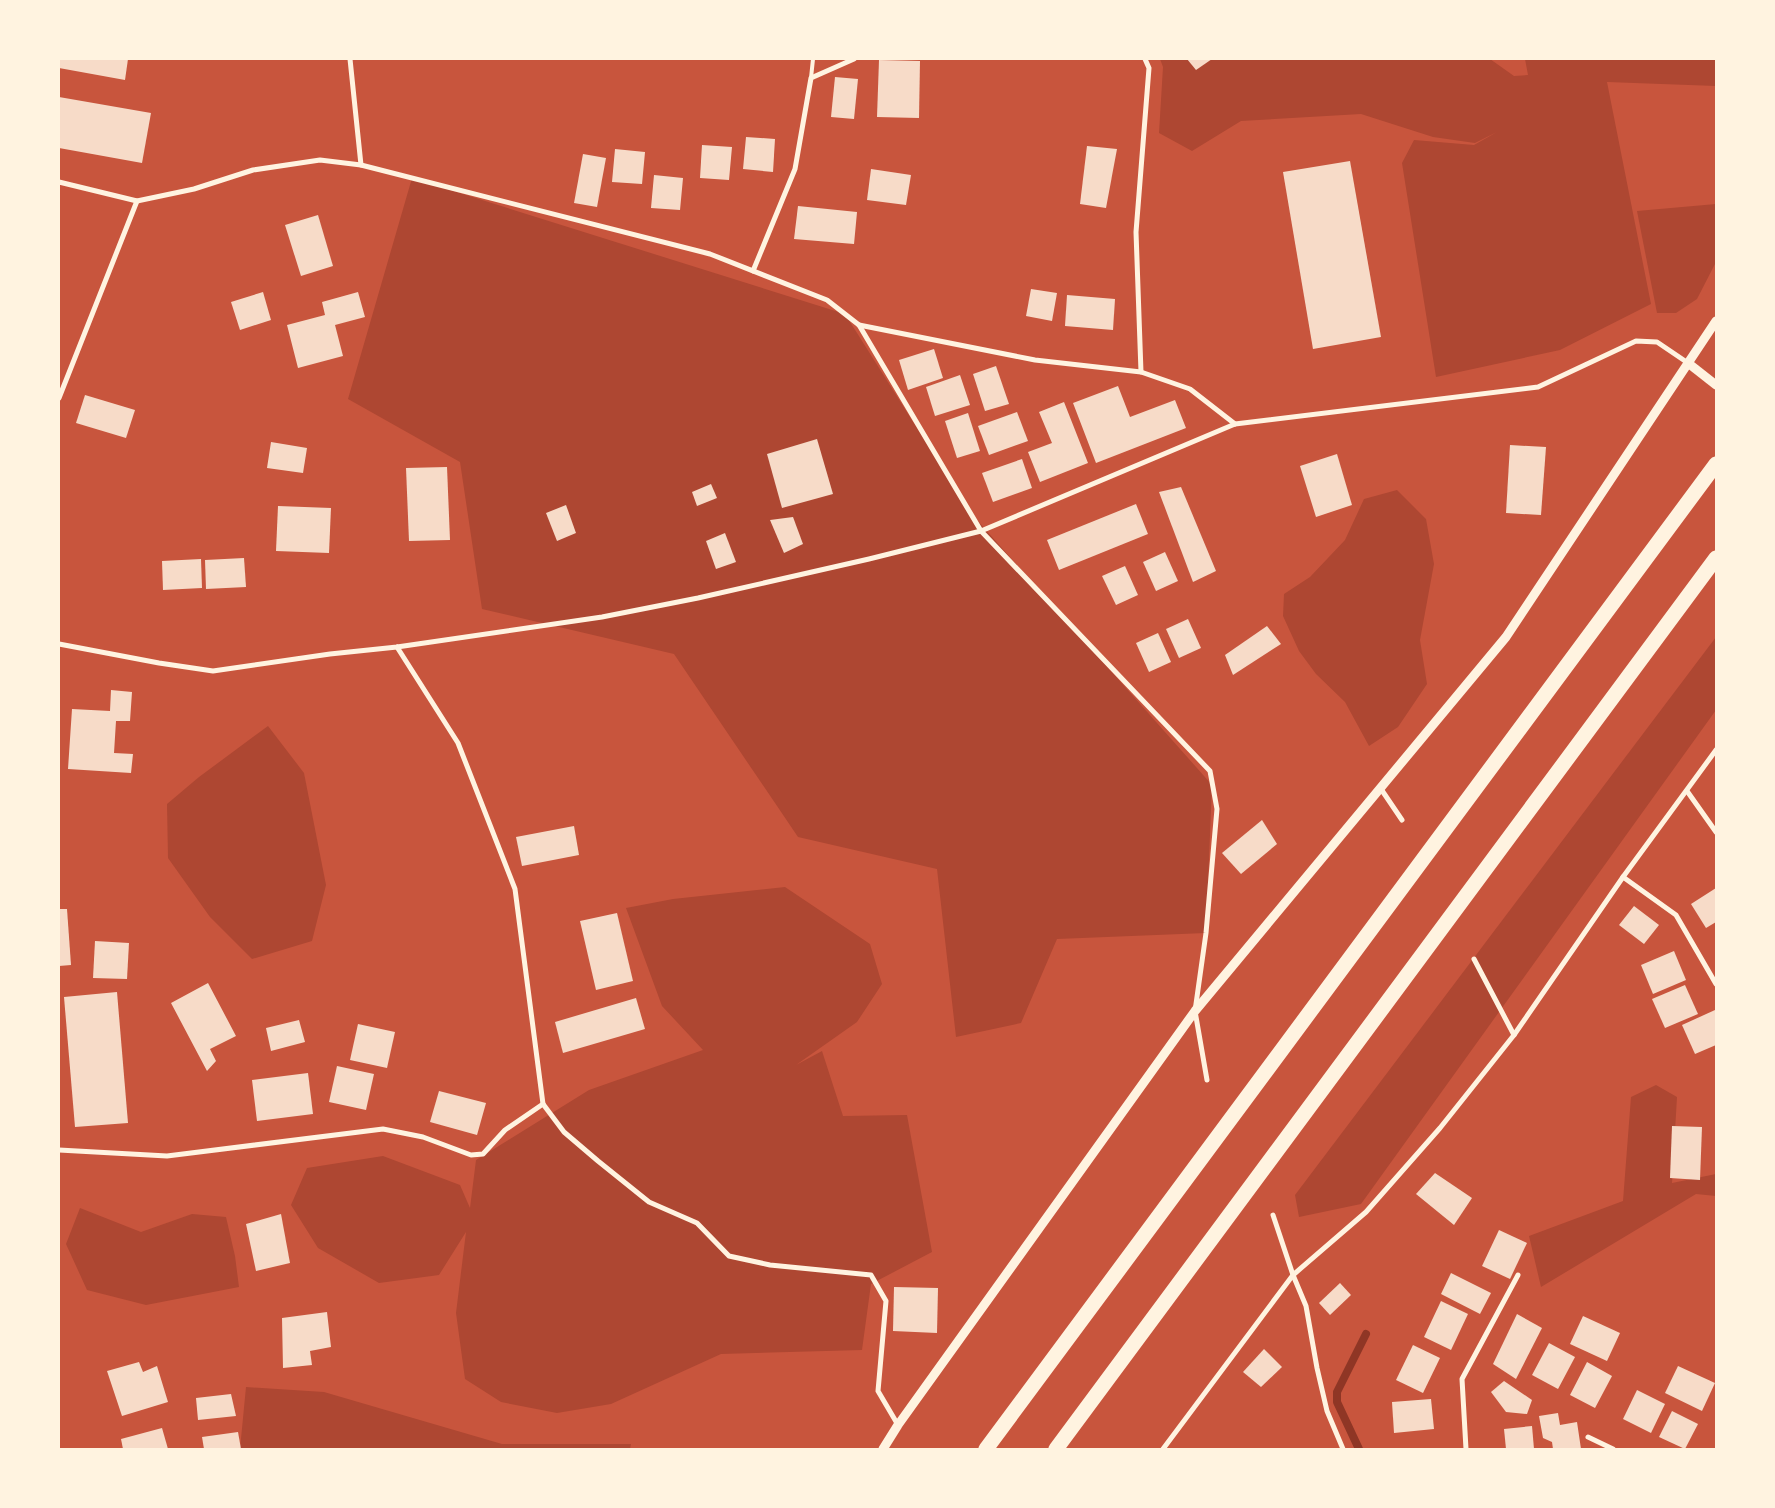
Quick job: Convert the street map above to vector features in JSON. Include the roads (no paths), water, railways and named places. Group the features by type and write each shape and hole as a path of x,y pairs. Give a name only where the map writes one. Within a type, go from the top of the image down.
{"highway":[{"path":"986,1449 1716,464"},
{"path":"1056,1449 1716,558"}],"street":[{"path":"350,59 361,165"},
{"path":"753,271 795,169 811,78 854,59"},
{"path":"1141,372 1136,232 1149,68 1145,59"},
{"path":"59,182 137,201 194,189 253,170 320,160 361,165 710,254 827,300 859,325 981,531 1210,771 1217,809 1206,932 1195,1011 1207,1080"},
{"path":"59,398 137,201"},
{"path":"883,1449 898,1425 1195,1011 1506,637 1716,321"},
{"path":"859,325 1035,360 1141,372 1190,389 1235,424"},
{"path":"59,644 213,671 330,654 397,647 622,613 698,598 869,559 981,531 1235,424 1538,387 1636,341 1657,342 1716,385"},
{"path":"397,647 458,743 514,889 543,1104 564,1132 598,1161 649,1202 697,1223 729,1256 770,1265 871,1275 886,1301 878,1391 898,1425"},
{"path":"1163,1449 1293,1275 1366,1212 1440,1128 1514,1035 1623,877 1716,750"},
{"path":"1381,789 1402,820"},
{"path":"1687,791 1716,832"},
{"path":"1623,877 1676,915 1716,984"},
{"path":"1474,959 1514,1035"},
{"path":"59,1150 167,1156 383,1129 424,1137 471,1155 483,1154 505,1130 543,1104"},
{"path":"1273,1215 1293,1275 1306,1306 1327,1411 1343,1449"},
{"path":"1466,1449 1462,1379 1518,1274"},
{"path":"1588,1437 1613,1449"}],"lane":[{"path":"811,78 813,59"}],"waterway":[{"path":"1359,1449 1337,1402 1337,1392 1366,1334"}]}
